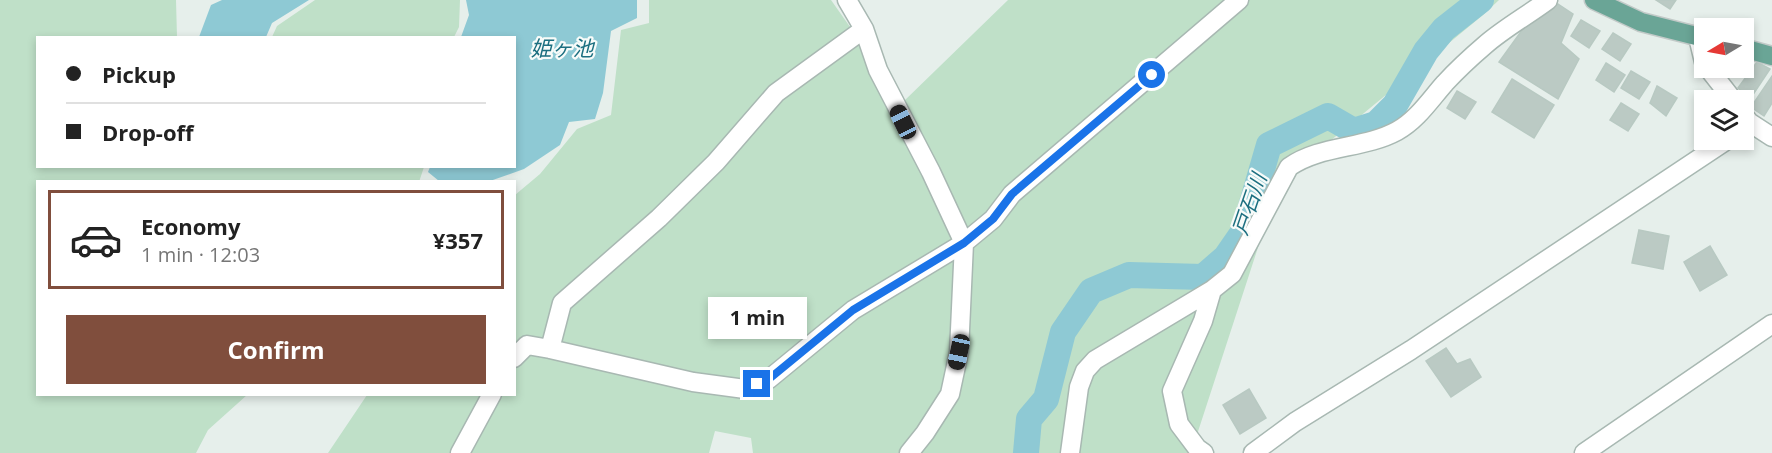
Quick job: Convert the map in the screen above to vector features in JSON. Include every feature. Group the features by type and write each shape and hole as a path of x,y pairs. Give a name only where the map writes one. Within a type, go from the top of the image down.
{"main road":[{"path":"1594,0 1641,22 1694,36"},
{"path":"1754,51 1772,56"}],"street":[{"path":"847,0 864,29 878,70 931,172 964,243 959,352 950,394 909,453"},
{"path":"516,356 527,345 693,382 745,389 769,379 853,310 964,243 993,219 1012,194 1239,0"},
{"path":"1070,453 1079,387 1085,371 1095,360 1212,290 1232,274 1289,167 1312,156 1367,142 1397,131 1416,117 1447,82 1487,43 1548,0"},
{"path":"550,349 562,303 659,218 716,162 776,93 864,29"},
{"path":"1754,126 1772,137"},
{"path":"1253,453 1295,422 1419,344 1712,150"},
{"path":"1204,453 1197,448 1179,424 1172,392 1203,321 1212,290"},
{"path":"1584,453 1772,324"},
{"path":"460,453 491,396"}],"green space":[{"path":"0,0 176,0 177,36 36,36 36,168 424,168 420,180 36,180 36,396 246,396 208,430 196,453 0,453"},
{"path":"315,0 460,0 459,27 454,36 272,36 277,26"},
{"path":"649,0 831,0 903,102 1008,0 1499,0 1279,183 1191,453 753,453 751,438 715,431 709,453 328,453 366,396 516,396 516,194 540,174 577,129 611,115 621,30 649,23"}],"water":[{"path":"222,0 309,0 272,23 266,36 199,36 211,5"},
{"name":"姫ヶ池","path":"466,0 637,0 637,18 611,31 603,93 595,119 569,122 560,145 524,169 493,180 438,180 428,172 430,168 516,168 516,36 461,36 469,15"}],"building":[{"path":"1656,0 1676,0 1670,9"},
{"path":"1558,4 1573,14 1561,43 1579,59 1558,99 1499,62 1525,26"},
{"path":"1581,20 1600,31 1589,48 1571,36"},
{"path":"1613,33 1631,44 1620,61 1602,49"},
{"path":"1757,62 1770,69 1754,93 1754,90 1740,90 1738,88 1745,78 1754,78 1754,66"},
{"path":"1606,63 1625,75 1614,92 1596,80"},
{"path":"1631,71 1650,82 1639,99 1621,88"},
{"path":"1772,76 1772,103 1764,116 1754,109 1754,103"},
{"path":"1512,79 1554,105 1534,138 1492,112"},
{"path":"1657,86 1677,98 1666,116 1650,103"},
{"path":"1457,91 1476,102 1465,119 1447,108"},
{"path":"1621,103 1639,114 1628,131 1610,120"},
{"path":"1639,230 1669,236 1663,269 1632,263"},
{"path":"1710,246 1727,275 1700,291 1684,262"},
{"path":"1446,348 1457,364 1470,359 1481,377 1451,397 1426,361"},
{"path":"1249,389 1266,418 1240,434 1223,405"}],"waterway":[{"name":"戸石川","path":"1026,453 1029,419 1046,399 1063,332 1091,291 1129,275 1203,277 1226,257 1244,231 1269,145 1328,116 1354,131 1376,124 1395,105 1426,51 1444,29 1481,0"}],"route":[{"path":"757,384 769,379 853,310 964,243 993,219 1012,194 1152,75"}]}
